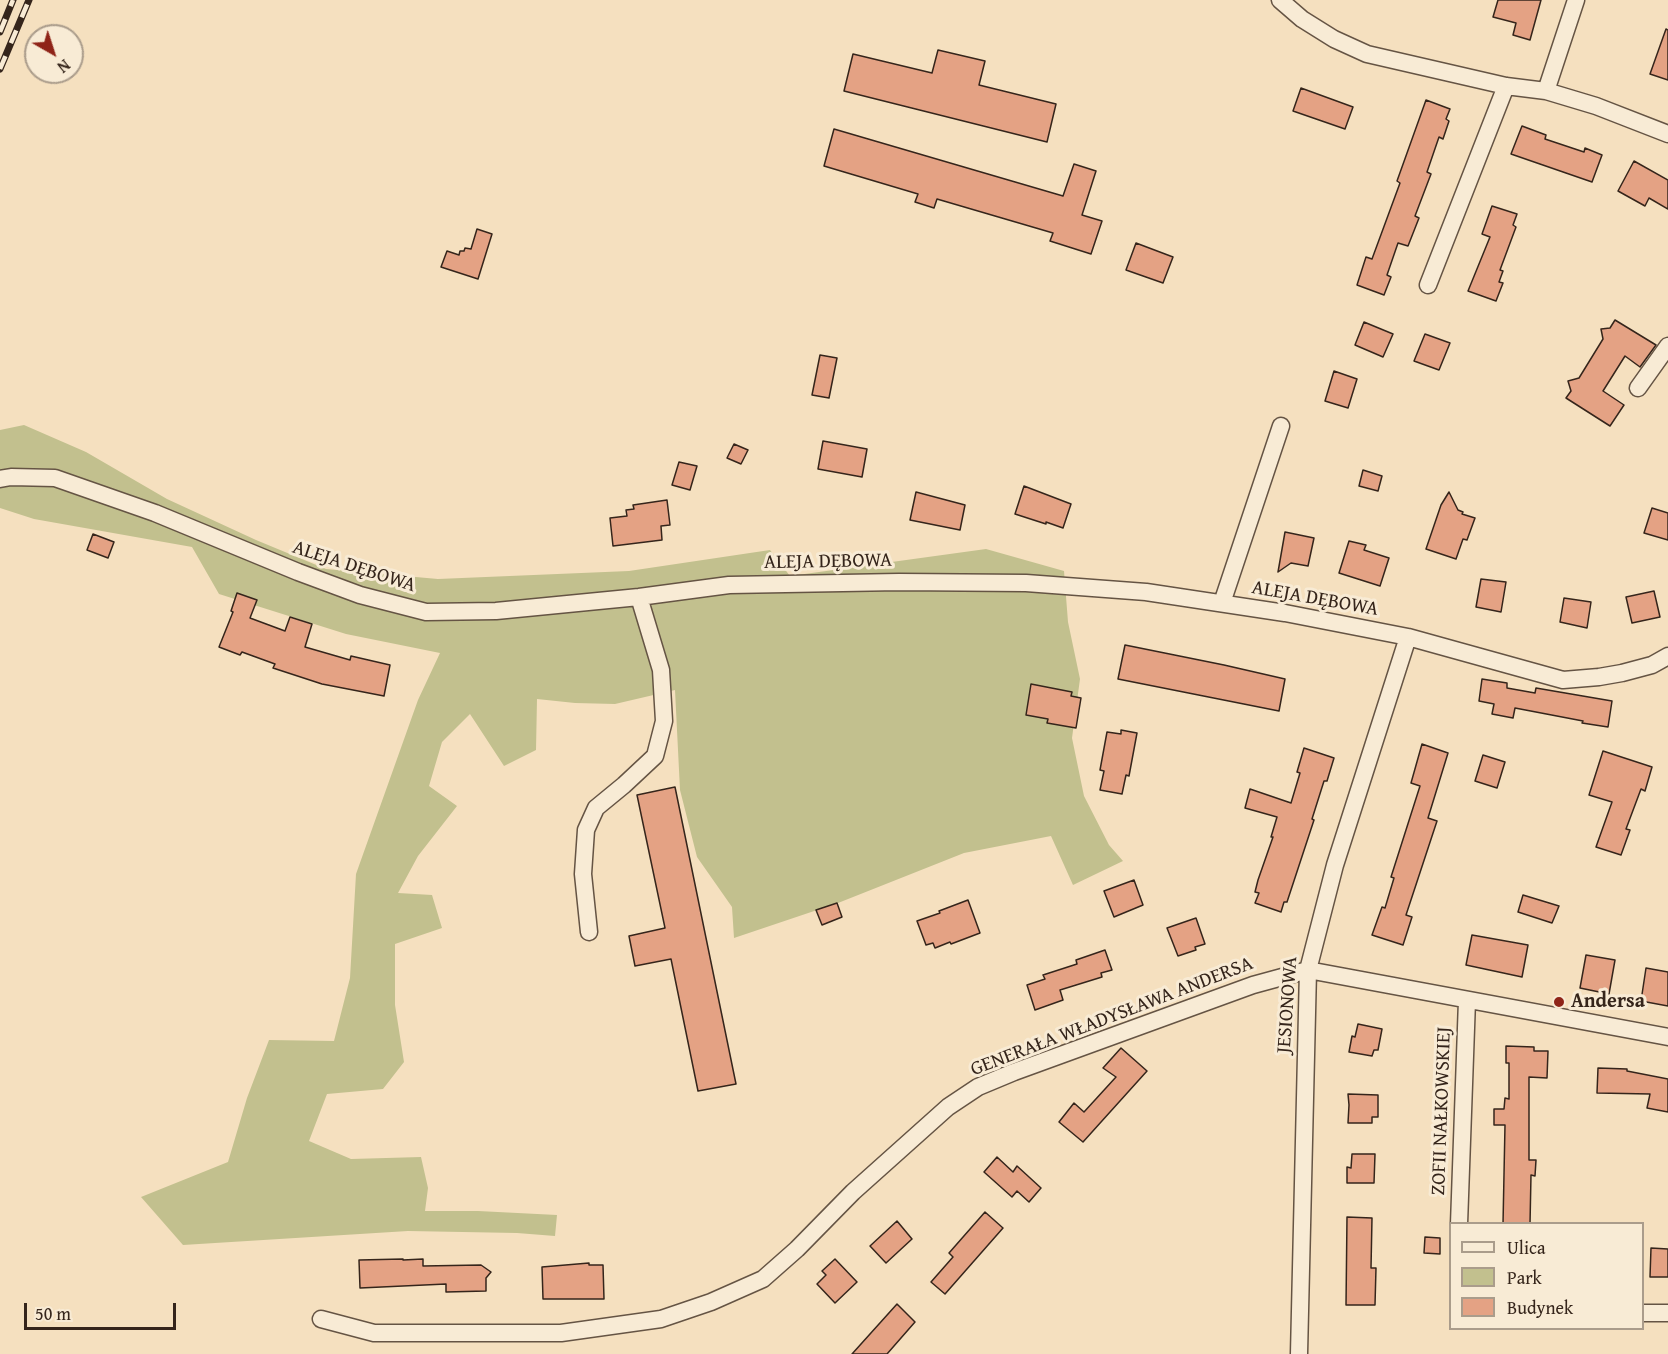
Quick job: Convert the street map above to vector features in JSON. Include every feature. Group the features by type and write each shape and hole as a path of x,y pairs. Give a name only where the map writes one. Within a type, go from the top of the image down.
{"street":[{"path":"1280,0 1302,20 1366,54 1506,86 1546,92 1596,106 1668,134"},
{"path":"1546,92 1576,0"},
{"path":"1428,285 1506,86"},
{"path":"1638,388 1668,346"},
{"path":"1222,603 1281,426"},
{"name":"ALEJA DĘBOWA","path":"0,479 55,478 155,513 360,595 426,612 496,611 639,597 729,585 899,582 1026,583 1146,592 1285,613 1408,637 1563,680 1622,673 1652,665 1668,656"},
{"path":"589,932 583,874 586,830 596,808 655,756 664,721 661,670 639,597"},
{"name":"JESIONOWA","path":"1299,1354 1308,970 1335,865 1408,637"},
{"name":"GENERAŁA WŁADYSŁAWA ANDERSA","path":"321,1319 374,1333 561,1333 661,1318 711,1302 763,1279 921,1130 948,1107 978,1087 1253,985 1308,970 1668,1037"},
{"name":"ZOFII NAŁKOWSKIEJ","path":"1459,1222 1467,1000"},
{"path":"1644,1313 1668,1313"}],"green space":[{"path":"24,425 86,452 167,499 326,569 438,579 629,571 770,550 790,576 986,549 1064,571 1068,622 1080,679 1072,738 1084,796 1109,845 1123,861 1073,885 1051,836 964,853 838,903 734,938 732,907 697,857 680,790 675,690 615,704 537,699 536,750 504,766 470,714 442,742 429,786 457,806 418,856 398,893 432,895 442,928 395,944 395,1005 404,1062 383,1089 327,1094 309,1141 351,1159 421,1157 428,1188 425,1211 557,1215 555,1236 408,1231 183,1245 141,1197 228,1162 247,1098 269,1040 334,1041 350,978 356,874 418,700 440,653 346,634 219,594 192,547 34,519 0,508 0,430"}],"building":[{"path":"1498,0 1541,0 1530,40 1513,35 1516,23 1493,17"},
{"path":"1666,29 1668,30 1668,80 1650,74"},
{"path":"938,50 985,61 979,85 1056,104 1047,142 844,91 853,54 932,73"},
{"path":"1301,88 1353,107 1345,129 1293,111"},
{"path":"1426,100 1450,109 1446,119 1449,121 1443,139 1439,137 1427,172 1431,174 1415,216 1419,218 1408,246 1398,243 1387,275 1391,277 1384,295 1357,285 1366,257 1372,259 1400,183 1397,181"},
{"path":"1522,126 1546,135 1545,139 1584,152 1585,148 1602,155 1592,182 1511,154"},
{"path":"834,129 1063,196 1074,164 1096,171 1082,215 1102,221 1091,254 1050,241 1053,233 937,199 934,208 915,202 918,194 824,166"},
{"path":"1634,161 1668,180 1668,209 1649,198 1645,206 1618,191"},
{"path":"1492,206 1517,214 1513,225 1516,227 1500,270 1503,271 1499,282 1503,283 1496,301 1468,291 1490,237 1482,234"},
{"path":"477,229 492,234 478,279 441,267 447,251 459,255 460,251 464,251 465,248 471,249"},
{"path":"1136,243 1173,257 1163,283 1126,270"},
{"path":"1615,320 1656,345 1640,367 1625,356 1603,391 1624,405 1610,426 1566,398 1571,391 1568,381 1579,378 1603,339 1601,329 1610,328"},
{"path":"1364,322 1393,334 1383,357 1355,345"},
{"path":"1425,334 1450,343 1439,370 1414,361"},
{"path":"820,355 837,358 829,398 812,395"},
{"path":"1334,371 1357,379 1348,408 1325,401"},
{"path":"823,441 867,449 862,477 818,469"},
{"path":"734,444 748,450 741,464 727,458"},
{"path":"679,462 697,466 690,490 672,485"},
{"path":"1363,470 1382,476 1378,491 1359,486"},
{"path":"1024,486 1071,504 1063,528 1015,514"},
{"path":"916,492 965,505 960,530 910,520"},
{"path":"1449,492 1458,510 1463,512 1462,514 1475,518 1467,540 1463,539 1456,559 1426,549 1441,505"},
{"path":"667,500 670,525 661,526 662,540 613,546 610,518 627,516 626,510 634,509 633,505"},
{"path":"1652,508 1668,513 1668,540 1644,533"},
{"path":"1285,532 1314,538 1308,566 1291,563 1278,572"},
{"path":"93,534 114,542 108,558 87,550"},
{"path":"1349,541 1366,545 1364,550 1389,558 1380,586 1339,573"},
{"path":"1481,579 1506,582 1501,612 1476,607"},
{"path":"1654,591 1660,617 1632,623 1626,597"},
{"path":"237,593 257,600 250,618 285,631 290,617 312,624 305,647 350,660 351,656 390,665 384,696 322,684 273,668 275,664 242,652 240,655 219,647 233,612 231,611"},
{"path":"1564,598 1591,602 1587,628 1560,622"},
{"path":"1125,645 1285,679 1279,711 1118,679"},
{"path":"1482,679 1507,683 1507,688 1535,693 1536,688 1612,701 1608,727 1515,708 1513,718 1492,714 1494,704 1479,701"},
{"path":"1031,684 1072,692 1071,696 1081,698 1076,728 1047,723 1048,719 1026,715"},
{"path":"1121,730 1137,733 1129,776 1126,775 1122,794 1100,790 1104,771 1100,770 1107,732 1121,734"},
{"path":"1422,744 1448,753 1428,818 1437,821 1406,915 1412,917 1403,945 1372,935 1382,907 1385,908 1394,878 1391,877 1420,786 1411,783"},
{"path":"1304,748 1334,758 1327,781 1324,781 1312,819 1314,820 1287,902 1284,902 1281,912 1255,903 1259,893 1255,892 1258,880 1273,837 1271,837 1277,817 1245,808 1250,789 1291,803 1300,773 1297,772"},
{"path":"1603,751 1652,767 1645,791 1641,789 1626,829 1630,830 1621,855 1596,847 1612,802 1589,795"},
{"path":"1483,755 1505,762 1497,788 1475,781"},
{"path":"675,787 736,1084 698,1091 671,959 635,966 629,936 665,928 637,795"},
{"path":"1134,880 1143,905 1114,917 1104,891"},
{"path":"1523,895 1559,906 1552,923 1518,912"},
{"path":"968,900 980,933 935,948 933,943 926,945 917,921"},
{"path":"837,903 842,917 822,925 816,910"},
{"path":"1196,918 1205,944 1195,947 1196,950 1178,956 1167,928"},
{"path":"1472,935 1528,945 1522,977 1466,965"},
{"path":"1105,950 1112,970 1101,973 1102,977 1060,990 1063,1000 1035,1010 1027,985 1045,979 1043,975 1077,964 1076,960"},
{"path":"1586,955 1615,960 1609,994 1580,988"},
{"path":"1646,968 1668,972 1668,1006 1641,1001"},
{"path":"1358,1024 1382,1029 1378,1050 1374,1050 1372,1056 1349,1052 1352,1036 1355,1037"},
{"path":"1506,1046 1534,1047 1534,1051 1548,1051 1547,1078 1529,1077 1529,1160 1536,1160 1535,1176 1531,1175 1530,1222 1503,1222 1505,1125 1494,1125 1494,1109 1504,1109 1505,1098 1509,1099 1509,1063 1506,1063"},
{"path":"1121,1048 1147,1071 1083,1142 1059,1122 1074,1103 1084,1112 1116,1077 1103,1068"},
{"path":"1598,1068 1627,1069 1627,1071 1668,1079 1668,1112 1647,1108 1650,1094 1597,1093"},
{"path":"1348,1094 1378,1095 1378,1117 1372,1117 1372,1123 1348,1123"},
{"path":"1352,1154 1375,1154 1374,1183 1347,1183 1347,1167 1351,1168"},
{"path":"997,1157 1013,1172 1017,1166 1041,1188 1029,1202 1017,1191 1012,1197 984,1172"},
{"path":"985,1212 1003,1228 945,1294 931,1282 953,1257 949,1253"},
{"path":"1347,1217 1372,1218 1371,1268 1376,1268 1375,1305 1346,1305"},
{"path":"897,1221 912,1239 886,1263 870,1246"},
{"path":"1425,1237 1440,1238 1440,1254 1424,1253"},
{"path":"1651,1248 1668,1249 1668,1277 1650,1277"},
{"path":"423,1259 423,1266 481,1265 491,1272 486,1278 486,1291 446,1292 446,1284 360,1288 359,1260"},
{"path":"835,1259 857,1282 835,1303 817,1284 826,1275 822,1271"},
{"path":"589,1263 589,1265 603,1265 604,1299 543,1299 542,1267"},
{"path":"897,1304 915,1322 887,1354 852,1354"}],"railway":[{"path":"0,32 13,0"},
{"path":"0,69 29,0"}],"place":[{"name":"Andersa","path":"1559,1002"}]}
